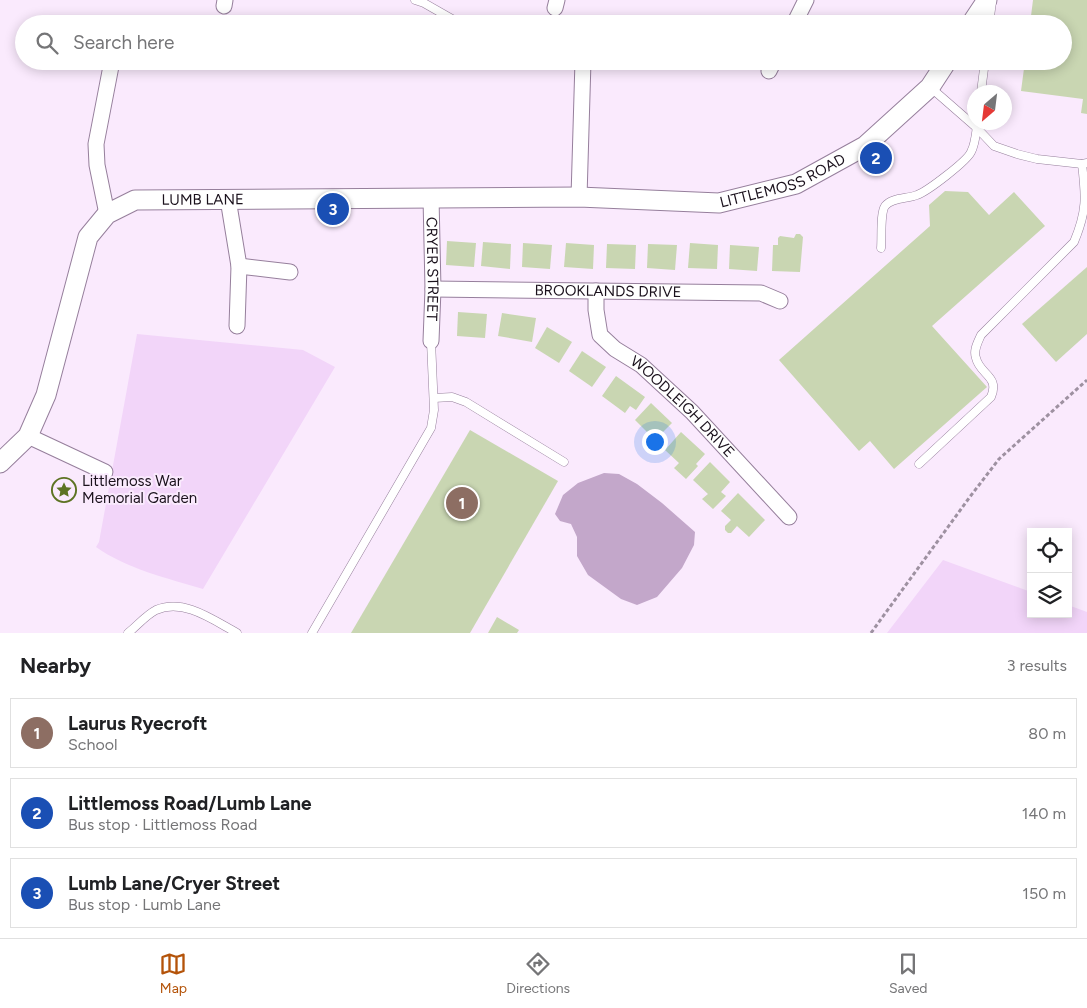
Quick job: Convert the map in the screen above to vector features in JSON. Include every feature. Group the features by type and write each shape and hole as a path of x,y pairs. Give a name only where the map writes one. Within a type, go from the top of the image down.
{"street":[{"path":"798,15 806,0"},
{"path":"977,15 987,0"},
{"path":"107,214 97,165 96,144 110,70"},
{"path":"579,197 583,70"},
{"name":"LITTLEMOSS ROAD","path":"579,197 719,203 796,184 865,146 930,87 940,70"},
{"name":"CRYER STREET","path":"431,197 433,289 431,341"},
{"name":"LUMB LANE","path":"0,463 28,436 46,395 88,238 107,214 136,200 579,197"},
{"path":"228,199 239,266 237,326"},
{"path":"239,266 290,272"},
{"name":"BROOKLANDS DRIVE","path":"433,289 761,293 780,301"},
{"name":"WOODLEIGH DRIVE","path":"596,291 596,310 600,335 615,349 641,365 692,412 789,517"},
{"path":"28,436 105,472"}],"lane":[{"path":"415,0 445,15"},
{"path":"990,15 992,0"},
{"path":"982,85 984,70"},
{"path":"930,87 967,117"},
{"path":"881,248 883,211 885,206 892,201 919,194 955,169 971,153 976,130"},
{"path":"919,464 991,397 994,388 993,381 976,359 976,346 981,335 1074,242 1081,228 1086,207 1084,163 1037,159 1017,154 994,146 981,130"},
{"path":"312,633 427,436 433,419 434,398 431,341"},
{"path":"434,398 452,398 466,402 564,462"},
{"path":"128,633 156,610 172,607 194,610 236,633"}],"path":[{"path":"871,633 999,459 1087,380"}],"shaded area":[{"path":"137,334 303,350 335,367 203,589 134,567 96,547 99,542"},
{"path":"604,473 619,474 637,484 695,532 694,545 682,568 657,597 637,605 621,599 588,575 577,556 577,537 571,524 560,521 555,514 563,495 578,483"},
{"path":"943,560 1027,591 1027,618 1072,618 1072,606 1087,612 1087,633 887,633"}],"building":[{"path":"1033,0 1087,0 1087,114 1081,113 1083,99 1021,91 1024,70 1072,70 1072,15 1031,15"},
{"path":"945,191 968,192 989,215 1014,192 1045,226 932,326 987,387 894,469 870,441 859,451 779,360 930,226 929,205"},
{"path":"796,234 800,234 803,237 800,272 772,271 773,245 778,245 778,238 780,236 794,238"},
{"path":"447,241 476,243 474,267 446,265"},
{"path":"483,242 511,244 510,269 481,266"},
{"path":"523,243 552,245 550,269 522,267"},
{"path":"566,243 594,245 593,269 564,267"},
{"path":"690,243 718,245 717,269 688,268"},
{"path":"607,244 636,245 635,269 606,268"},
{"path":"648,244 677,245 675,270 647,268"},
{"path":"730,245 759,247 757,271 729,269"},
{"path":"1087,267 1087,334 1056,362 1022,324"},
{"path":"458,312 487,314 485,338 457,336"},
{"path":"502,313 536,318 532,342 498,336"},
{"path":"547,327 572,342 559,363 535,348"},
{"path":"582,351 606,367 592,387 569,371"},
{"path":"616,376 645,397 636,410 630,406 625,413 602,396"},
{"path":"651,403 672,423 655,440 635,420"},
{"path":"470,430 558,481 470,633 351,633"},
{"path":"681,432 705,454 696,464 698,466 686,479 674,468 679,463 665,450"},
{"path":"710,462 730,482 721,492 726,496 713,509 702,499 708,494 693,480"},
{"path":"738,493 765,520 749,537 737,526 731,533 725,530 725,526 731,520 721,511"},
{"path":"497,617 519,630 517,633 488,633"}],"place":[{"name":"Littlemoss Road/Lumb Lane","path":"876,158"},
{"name":"Lumb Lane/Cryer Street","path":"333,209"},
{"name":"Littlemoss War Memorial Garden","path":"64,490"},
{"name":"Laurus Ryecroft","path":"462,503"}]}
